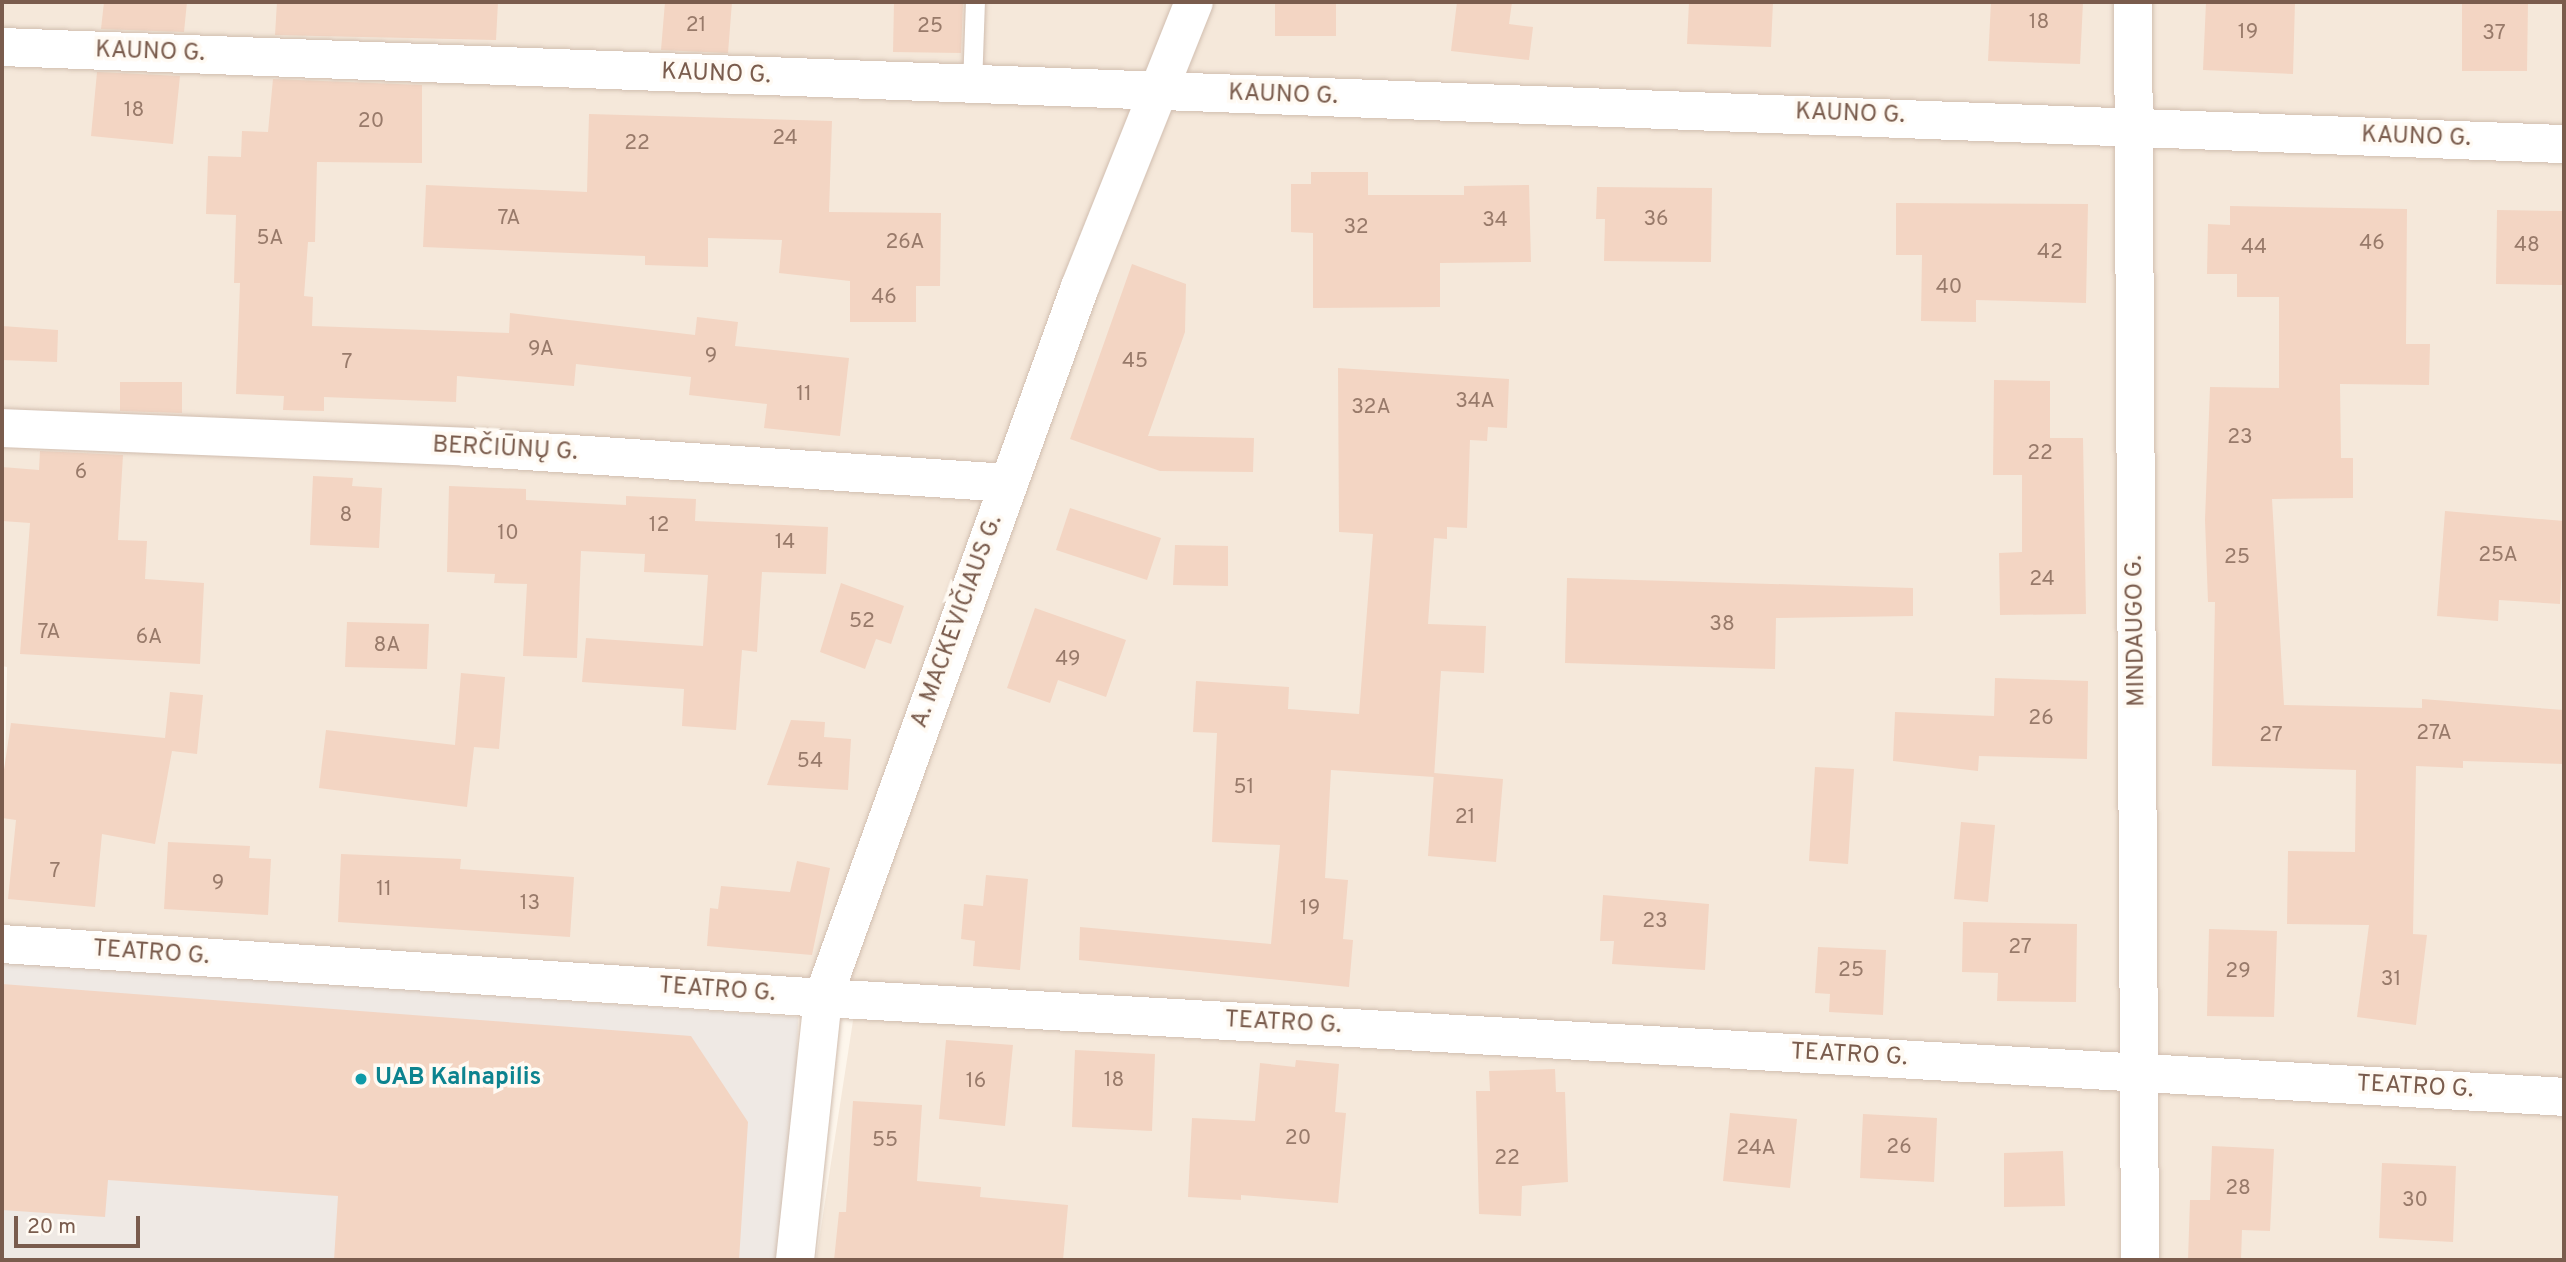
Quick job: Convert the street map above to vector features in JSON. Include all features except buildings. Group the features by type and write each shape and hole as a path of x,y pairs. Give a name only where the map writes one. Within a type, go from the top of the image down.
{"street":[{"name":"A. MACKEVIČIAUS G.","path":"795,1260 823,998 1008,483 1155,92 1194,2"},
{"name":"MINDAUGO G.","path":"2133,2 2131,127 2141,1072 2140,1260"},
{"name":"KAUNO G.","path":"2,47 972,86 2564,144"},
{"name":"BERČIŪNŲ G.","path":"2,428 466,447 1008,483"},
{"name":"TEATRO G.","path":"2,944 823,998 2564,1097"}],"lane":[{"path":"972,86 975,2"}],"shaded area":[{"path":"2,2 2564,2 2564,1260 816,1260 859,982 2,929 7,667 2,666"},
{"name":"UAB Kalnapilis","path":"2,962 798,1017 796,1100 776,1260 2,1260"}],"place":[{"name":"UAB Kalnapilis","path":"361,1079"}]}
